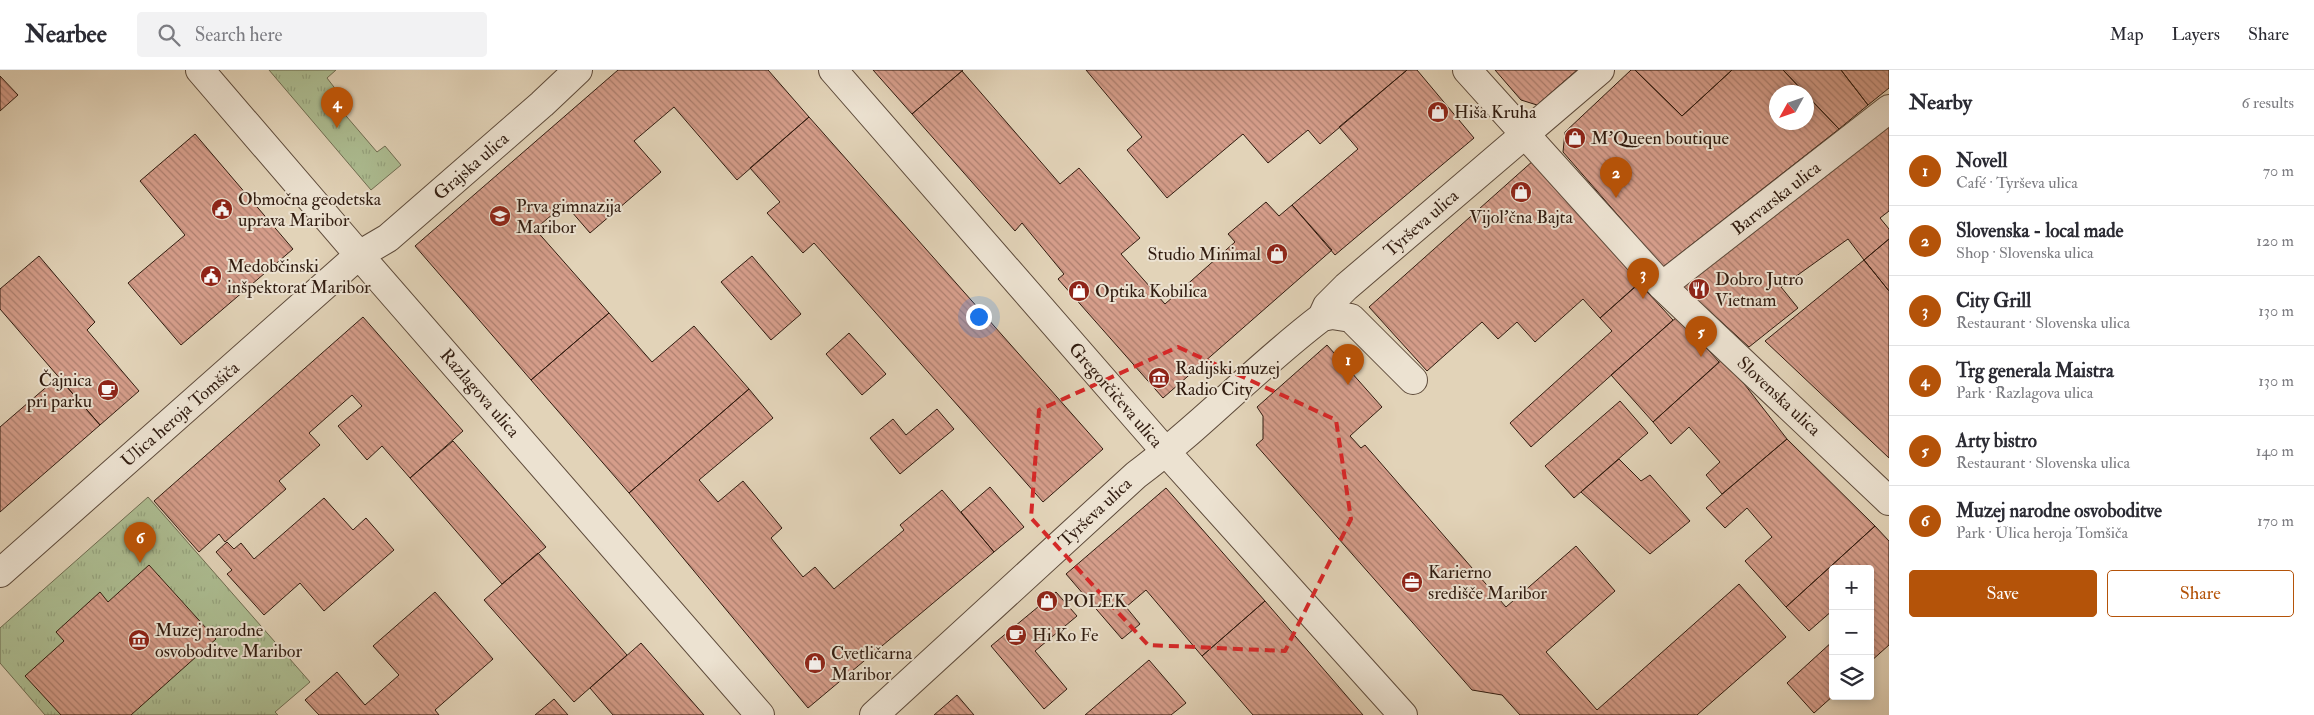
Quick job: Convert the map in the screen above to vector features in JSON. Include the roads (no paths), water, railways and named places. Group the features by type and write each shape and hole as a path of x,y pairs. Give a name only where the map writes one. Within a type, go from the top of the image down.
{"street":[{"name":"Razlagova ulica","path":"200,70 760,715"},
{"name":"Grajska ulica","path":"359,255 388,238 542,104 578,70"},
{"name":"Gregorčičeva ulica","path":"833,70 1166,452 1403,715"},
{"name":"Slovenska ulica","path":"1467,70 1662,286 1889,501"},
{"name":"Tyrševa ulica","path":"874,715 1136,475 1166,452 1322,317 1327,306 1346,287 1600,70"},
{"name":"Barvarska ulica","path":"1662,286 1889,109"},
{"name":"Ulica heroja Tomšiča","path":"0,573 359,255"},
{"path":"1322,317 1332,315 1351,318 1414,380"}],"place":[{"name":"Hiša Kruha","path":"1438,112"},
{"name":"Trg generala Maistra","path":"337,128"},
{"name":"M'Queen boutique","path":"1575,138"},
{"name":"Vijol’čna Bajta","path":"1521,192"},
{"name":"Slovenska - local made","path":"1616,198"},
{"name":"Območna geodetska uprava Maribor","path":"222,209"},
{"name":"Prva gimnazija Maribor","path":"500,216"},
{"name":"Studio Minimal","path":"1277,254"},
{"name":"Medobčinski inšpektorat Maribor","path":"211,276"},
{"name":"Dobro Jutro Vietnam","path":"1699,289"},
{"name":"Optika Kobilica","path":"1079,291"},
{"name":"City Grill","path":"1643,299"},
{"name":"Arty bistro","path":"1701,357"},
{"name":"Radijski muzej Radio City","path":"1159,378"},
{"name":"Novell","path":"1348,385"},
{"name":"Čajnica pri parku","path":"108,390"},
{"name":"Muzej narodne osvoboditve","path":"140,563"},
{"name":"Karierno središče Maribor","path":"1412,582"},
{"name":"POLEK","path":"1047,601"},
{"name":"Hi Ko Fe","path":"1016,635"},
{"name":"Muzej narodne osvoboditve Maribor","path":"139,640"},
{"name":"Cvetličarna Maribor","path":"815,663"}]}
